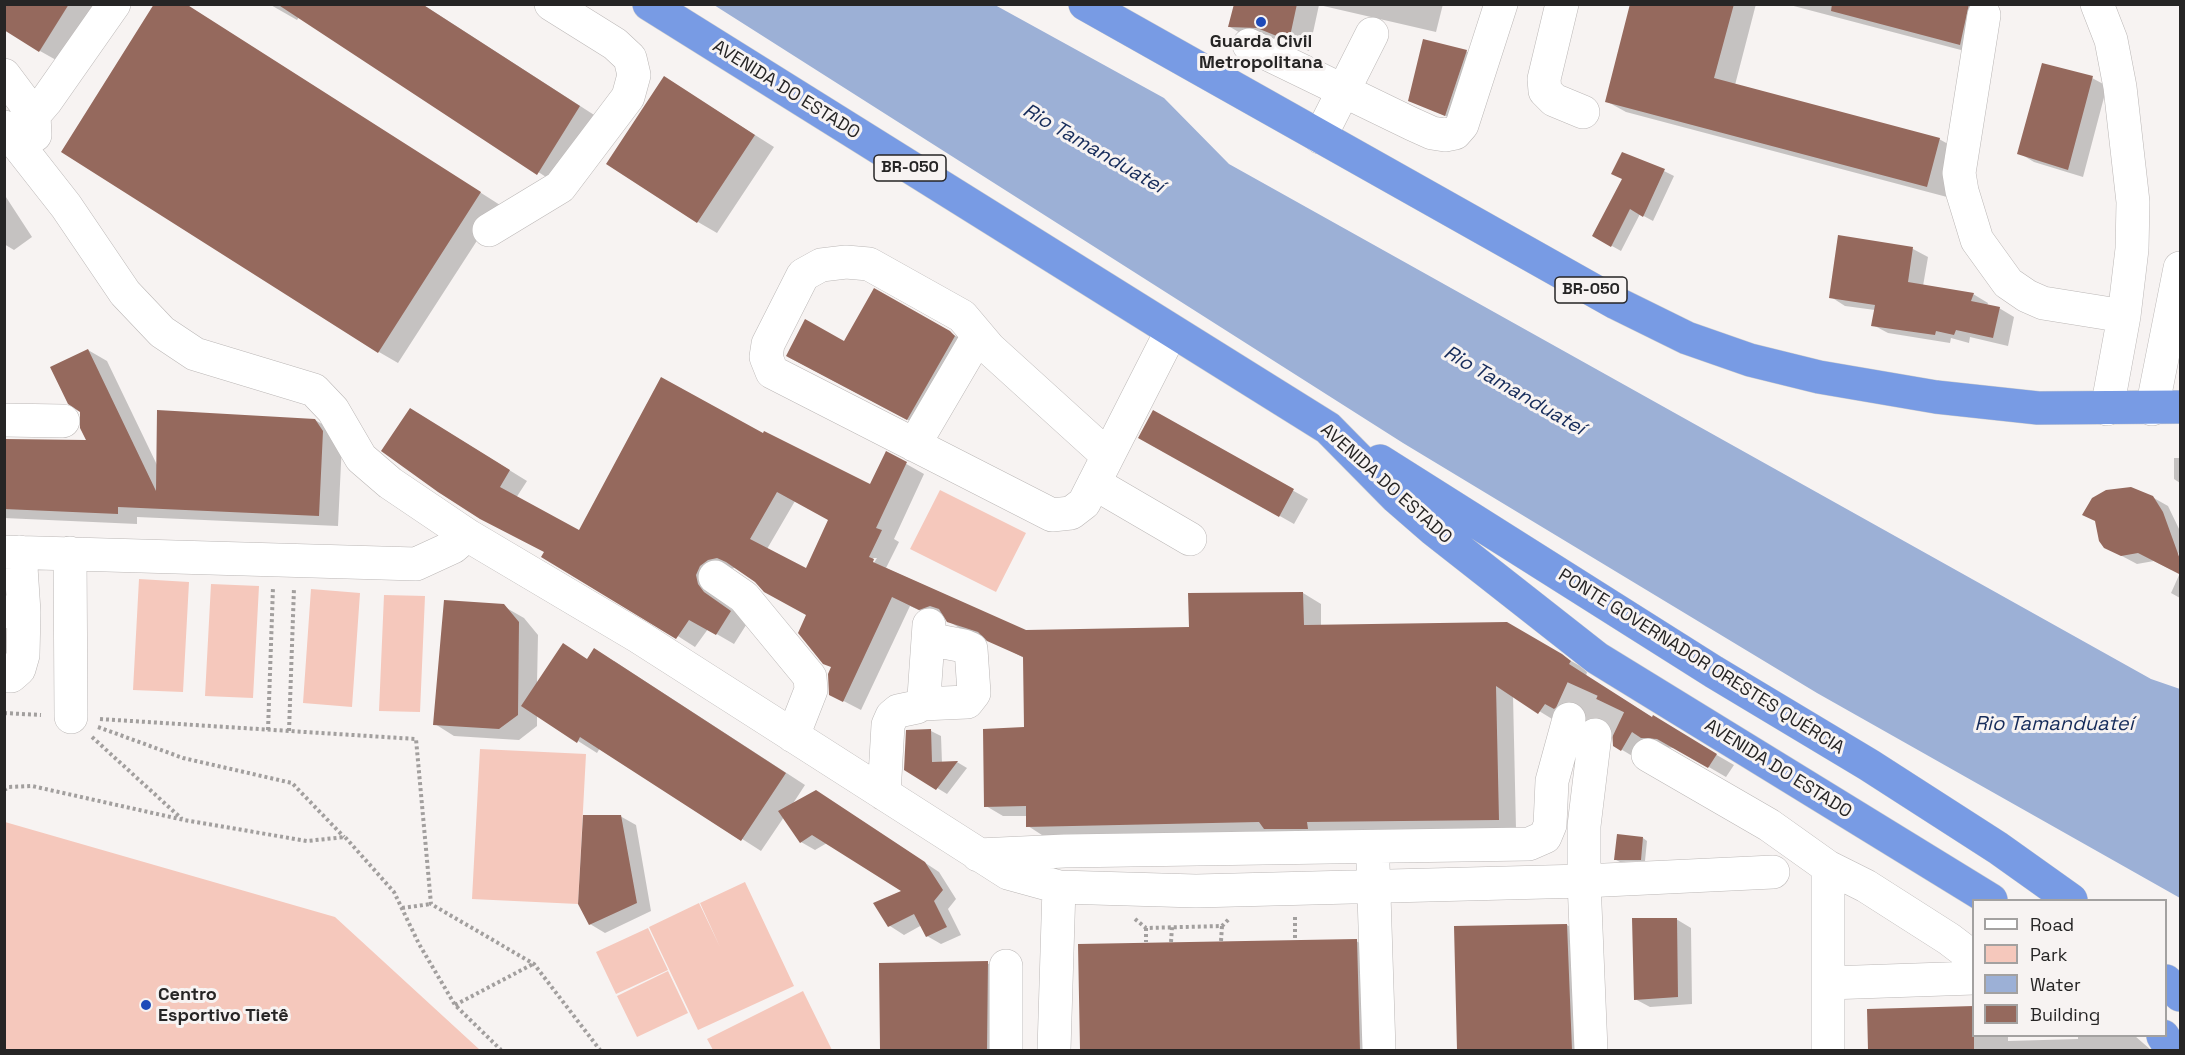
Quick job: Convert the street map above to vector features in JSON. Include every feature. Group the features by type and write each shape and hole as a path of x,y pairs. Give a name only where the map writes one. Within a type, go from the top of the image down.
{"highway":[{"name":"AVENIDA DO ESTADO","path":"649,4 1328,428 1411,510 1545,619 1606,675 1989,899"},
{"name":"BR-050","path":"1085,4 1616,303 1687,338 1750,360 1819,377 1936,397 2038,408 2171,410"},
{"name":"PONTE GOVERNADOR ORESTES QUÉRCIA","path":"1328,428 1704,666 1869,765 1998,848 2070,899"},
{"path":"2167,980 2181,995"},
{"path":"2164,1037 2172,1050"}],"lane":[{"path":"16,125 114,4"},
{"path":"489,230 560,187 628,97 634,75 630,58 615,44 551,4"},
{"path":"1249,45 1342,92 1432,133 1455,133 1462,124 1501,4"},
{"path":"1562,4 1544,79 1545,91 1554,100 1583,112"},
{"path":"2071,4 2111,40"},
{"path":"2097,4 2111,40 2128,143 2133,202 2132,249 2124,316 2106,409"},
{"path":"1984,15 1959,173 1977,240 2008,284 2027,296 2053,305 2124,316"},
{"path":"1320,136 1372,34"},
{"path":"4,75 16,125 38,170 125,292 162,332 195,354 314,390 333,410 361,458 390,483 467,535 639,638 1008,873 1059,887 1196,891 1584,881 1773,872"},
{"path":"1171,332 1101,469 1084,502 1071,513 1052,515 772,372 766,357 768,344 803,275 821,265 846,262 869,264 962,316 1101,469 1190,539"},
{"path":"2171,410 2181,268"},
{"path":"914,445 978,336"},
{"path":"4,420 63,421"},
{"path":"4,676 11,676 19,669 23,655 14,612 12,552 416,564 453,547 467,535"},
{"path":"70,553 71,717"},
{"path":"715,577 744,597 810,677 811,690 793,736"},
{"path":"884,794 888,725 892,717 898,711 922,704 967,702 974,693 971,649 928,632 922,704"},
{"path":"978,855 1065,851 1528,844 1545,837 1550,825 1552,781 1579,737 1591,1050"},
{"path":"1648,754 1769,825 1828,867 1866,886 1949,939 1972,956"},
{"path":"1374,847 1373,886 1379,1050"},
{"path":"1828,867 1828,1050"},
{"path":"1054,1050 1059,887"},
{"path":"1006,966 1006,1050"},
{"path":"1828,983 1972,978"}],"path":[{"path":"268,730 284,560"},
{"path":"284,560 289,731"},
{"path":"4,713 416,739 431,904"},
{"path":"71,717 184,820"},
{"path":"71,717 183,758 292,783 345,837 394,892 419,945 455,1005 501,1050"},
{"path":"4,790 9,787 32,786 184,820 308,841 345,837"},
{"path":"402,908 431,904 534,964 600,1050"},
{"path":"1221,941 1222,926"},
{"path":"1171,942 1172,927"},
{"path":"1294,927 1295,940"},
{"path":"1146,928 1146,942"},
{"path":"455,1005 534,964"}],"green space":[{"path":"940,490 1026,533 996,592 910,549"},
{"path":"139,579 189,582 183,692 133,690"},
{"path":"211,584 259,586 253,698 205,696"},
{"path":"311,589 360,593 352,707 303,703"},
{"path":"384,595 425,596 420,712 379,711"},
{"path":"480,749 586,754 578,904 472,899"},
{"path":"5,822 335,917 480,1050 5,1050"},
{"path":"745,882 794,986 698,1030 649,927 699,903 720,947 700,903"},
{"path":"648,928 668,970 616,994 596,952"},
{"path":"668,971 688,1013 637,1037 617,996"},
{"path":"803,991 832,1050 713,1050 707,1039"}],"water":[{"name":"Rio Tamanduateí","path":"714,5 995,5 1164,98 1229,164 2151,679 2180,689 2180,898 1817,693 1403,443"}],"building":[{"path":"4,4 69,4 39,52 4,30"},
{"path":"154,4 186,4 481,192 378,353 61,152"},
{"path":"277,4 422,4 580,106 537,175"},
{"name":"Guarda Civil Metropolitana","path":"1234,4 1297,4 1289,41 1257,28 1228,27"},
{"path":"1630,4 1734,4 1714,78 1940,138 1927,187 1605,102"},
{"path":"1832,4 1969,4 1960,45 1831,11"},
{"path":"1423,39 1467,50 1445,116 1408,101"},
{"path":"2042,63 2093,76 2068,170 2017,154"},
{"path":"664,76 755,135 697,223 606,164"},
{"path":"1622,152 1665,169 1643,217 1630,209 1611,247 1592,236 1622,179 1611,174"},
{"path":"1838,235 1913,247 1908,282 1974,293 1971,301 2000,307 1993,338 1956,330 1954,335 1936,331 1935,335 1871,326 1875,305 1829,298"},
{"path":"874,288 955,336 907,420 786,356 805,319 844,341"},
{"path":"88,349 156,491 157,410 315,419 323,431 319,516 118,507 118,514 4,509 4,439 86,440 80,428 80,412 68,404 50,367"},
{"path":"661,377 763,433 764,431 870,484 886,451 907,462 876,528 882,530 869,557 874,559 873,562 1026,630 1189,627 1188,593 1303,592 1304,625 1507,622 1562,654 1571,661 1569,664 1652,717 1653,715 1717,754 1708,768 1657,739 1641,738 1632,732 1621,751 1613,746 1612,728 1607,720 1597,716 1587,718 1583,706 1575,701 1564,701 1554,709 1545,704 1538,714 1496,686 1499,820 1307,822 1308,829 1264,829 1259,822 1026,827 1026,806 984,807 983,729 1024,727 1023,657 987,641 978,632 947,622 939,609 930,606 919,610 892,597 843,702 829,695 828,674 831,667 823,664 798,633 806,615 764,592 755,582 726,562 717,558 708,560 700,566 696,575 698,584 704,592 731,611 716,635 689,620 676,639 541,557 544,552 480,519 381,451 410,408 510,470 500,487 579,530","holes":["777,492 828,520 806,568 750,539"]},
{"path":"1153,410 1294,489 1279,517 1138,438"},
{"path":"2131,487 2153,496 2163,512 2181,562 2181,575 2138,553 2121,556 2104,548 2099,541 2095,521 2082,515 2092,498 2106,490"},
{"path":"444,600 504,604 519,622 518,715 499,729 433,725"},
{"path":"563,643 587,659 594,648 786,773 741,841 580,737 577,743 521,706"},
{"path":"931,729 932,762 958,761 936,790 904,770 906,730"},
{"path":"816,790 925,862 943,890 934,901 947,927 926,937 914,914 888,927 873,903 901,891 812,835 800,843 778,811"},
{"path":"583,815 621,815 637,903 589,925 578,904"},
{"path":"1617,834 1643,837 1641,860 1614,860"},
{"path":"1632,918 1677,918 1678,997 1634,1000"},
{"path":"1567,924 1572,1050 1457,1050 1454,926"},
{"path":"1357,939 1360,1050 1080,1050 1078,944"},
{"path":"988,961 987,1050 880,1050 879,963"},
{"path":"1972,1006 1974,1050 1868,1050 1867,1009"}],"tunnel":[{"path":"1569,719 1588,677"},
{"path":"1595,735 1615,693"}],"place":[{"name":"Guarda Civil Metropolitana","path":"1261,22"},
{"name":"Centro Esportivo Tietê","path":"146,1005"}]}
